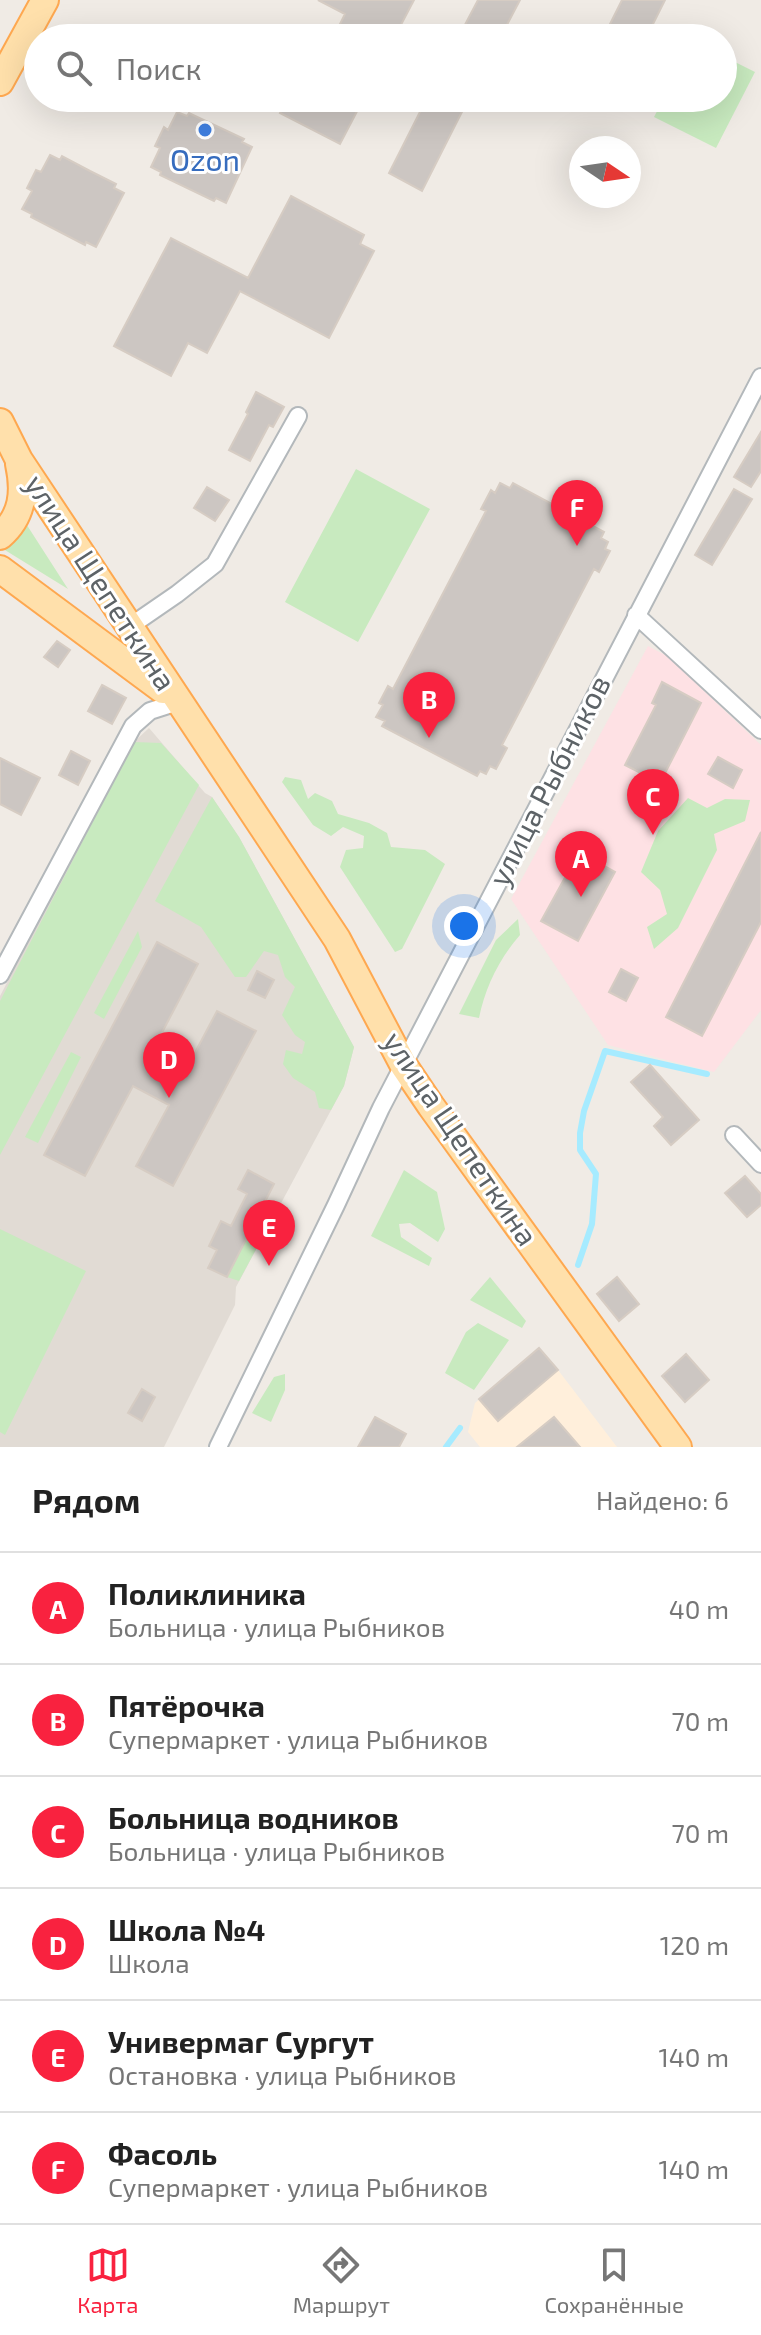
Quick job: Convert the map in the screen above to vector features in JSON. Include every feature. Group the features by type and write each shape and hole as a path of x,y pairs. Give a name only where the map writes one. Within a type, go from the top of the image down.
{"main road":[{"path":"32,24 45,0"},
{"path":"0,82 24,38"},
{"name":"улица Щепеткина","path":"0,422 19,460 337,939 404,1066 678,1447"},
{"path":"0,536 11,526 21,505 24,485 19,460"},
{"name":"улица Щепеткина","path":"0,569 178,702"}],"street":[{"name":"улица Рыбников","path":"218,1447 381,1108 761,377"},
{"path":"129,627 215,564 298,416"},
{"path":"636,615 761,730"},
{"path":"0,975 133,726 150,711 178,702"},
{"path":"734,1135 761,1164"}],"shaded area":[{"path":"648,646 667,656 761,745 761,1010 714,1072 608,1045 511,899"},
{"path":"149,728 205,793 212,797 239,837 354,1047 344,1086 236,1287 235,1305 164,1447 0,1447 0,996 134,742"},
{"path":"539,1348 617,1447 480,1447 468,1432 475,1403"}],"green space":[{"path":"737,63 755,72 737,107"},
{"path":"657,112 734,112 716,148 654,117"},
{"path":"356,469 430,509 358,642 285,602"},
{"path":"23,519 68,589 0,547"},
{"path":"134,742 161,743 199,785 0,1155 0,1001"},
{"path":"285,777 301,780 308,799 315,793 332,801 338,814 369,823 387,833 391,847 425,850 445,864 402,949 395,952 340,867 346,850 363,848 364,836 343,827 331,836 313,825 282,782"},
{"path":"212,797 239,837 354,1047 344,1086 331,1110 319,1108 315,1092 293,1078 283,1064 286,1050 302,1054 305,1042 295,1035 282,1015 295,987 285,977 278,955 264,951 246,977 235,977 201,927 155,901"},
{"path":"688,798 707,808 725,799 750,800 745,821 714,834 717,850 678,928 654,949 647,927 667,914 660,890 641,872 658,831"},
{"path":"518,919 520,935 494,974 479,1018 459,1014 496,940"},
{"path":"138,931 142,947 104,1019 94,1013"},
{"path":"71,1052 81,1057 38,1143 25,1137"},
{"path":"404,1170 437,1192 445,1229 438,1242 410,1223 399,1224 401,1237 432,1258 429,1266 371,1236"},
{"path":"262,1206 271,1221 239,1281 227,1277"},
{"path":"0,1229 86,1271 5,1435 0,1432"},
{"path":"490,1277 526,1321 522,1328 470,1300"},
{"path":"478,1323 509,1340 474,1390 445,1373 466,1332"},
{"path":"285,1374 285,1390 271,1422 252,1413 274,1377"}],"building":[{"path":"318,0 414,0 401,24 340,24 345,14"},
{"path":"478,0 520,0 507,24 465,24"},
{"path":"622,0 665,0 653,24 610,24"},
{"path":"177,112 187,116 189,113 244,139 242,142 252,147 226,203 216,198 214,201 160,175 161,172 151,167 160,148 155,146 164,127 168,130"},
{"path":"281,112 357,112 340,144"},
{"path":"420,112 462,112 422,191 389,173"},
{"path":"50,155 60,160 62,156 116,184 114,188 124,193 96,247 86,242 85,245 31,217 32,214 22,209 32,191 27,188 36,170 41,172"},
{"path":"291,196 364,235 360,244 374,251 329,338 240,291 207,353 188,343 171,376 114,346 171,238 248,278"},
{"path":"256,392 284,407 273,427 269,425 250,461 229,450"},
{"path":"761,432 761,471 751,487 734,477"},
{"path":"500,483 510,488 513,483 604,532 601,538 608,542 605,549 610,551 599,572 594,569 502,745 507,748 496,769 490,766 486,774 480,771 477,776 382,726 385,721 376,717 388,686 393,689 486,511 481,509 491,490 495,493"},
{"path":"207,487 229,500 215,521 194,508"},
{"path":"734,489 752,499 712,565 695,555"},
{"path":"57,641 70,650 58,667 44,657"},
{"path":"662,682 701,703 660,783 625,765 656,705 652,703"},
{"path":"102,685 126,698 112,724 88,711"},
{"path":"71,751 90,761 78,785 59,775"},
{"path":"718,757 742,770 733,788 708,774"},
{"path":"0,758 40,778 21,815 0,804"},
{"path":"761,832 761,922 702,1036 666,1017"},
{"path":"579,852 615,872 578,941 541,921"},
{"path":"157,942 198,964 146,1063 180,1081 217,1011 256,1031 173,1186 136,1166 169,1105 133,1086 85,1176 44,1155"},
{"path":"621,969 638,978 626,1001 609,992"},
{"path":"257,971 274,980 265,998 248,990"},
{"path":"650,1065 699,1120 671,1145 654,1126 663,1117 631,1082"},
{"path":"248,1170 274,1184 227,1277 208,1268 217,1250 209,1246 221,1221 231,1226 247,1194 238,1189"},
{"path":"745,1176 761,1194 761,1205 747,1217 725,1193"},
{"path":"617,1277 639,1304 619,1321 597,1294"},
{"path":"539,1348 558,1370 498,1421 479,1399"},
{"path":"686,1354 709,1380 685,1402 662,1376"},
{"path":"142,1389 155,1397 142,1421 128,1413"},
{"path":"375,1417 406,1434 399,1447 358,1447"},
{"path":"554,1417 580,1447 517,1447"}],"waterway":[{"path":"578,1265 592,1224 596,1174 580,1150 580,1133 584,1111 605,1051 707,1074"},
{"path":"446,1447 460,1428"}],"place":[{"name":"Ozon","path":"205,130"},
{"name":"Фасоль","path":"577,546"},
{"name":"Пятёрочка","path":"429,738"},
{"name":"Больница водников","path":"653,835"},
{"name":"Поликлиника","path":"581,897"},
{"name":"Школа №4","path":"169,1098"},
{"name":"Универмаг Сургут","path":"269,1266"}]}
